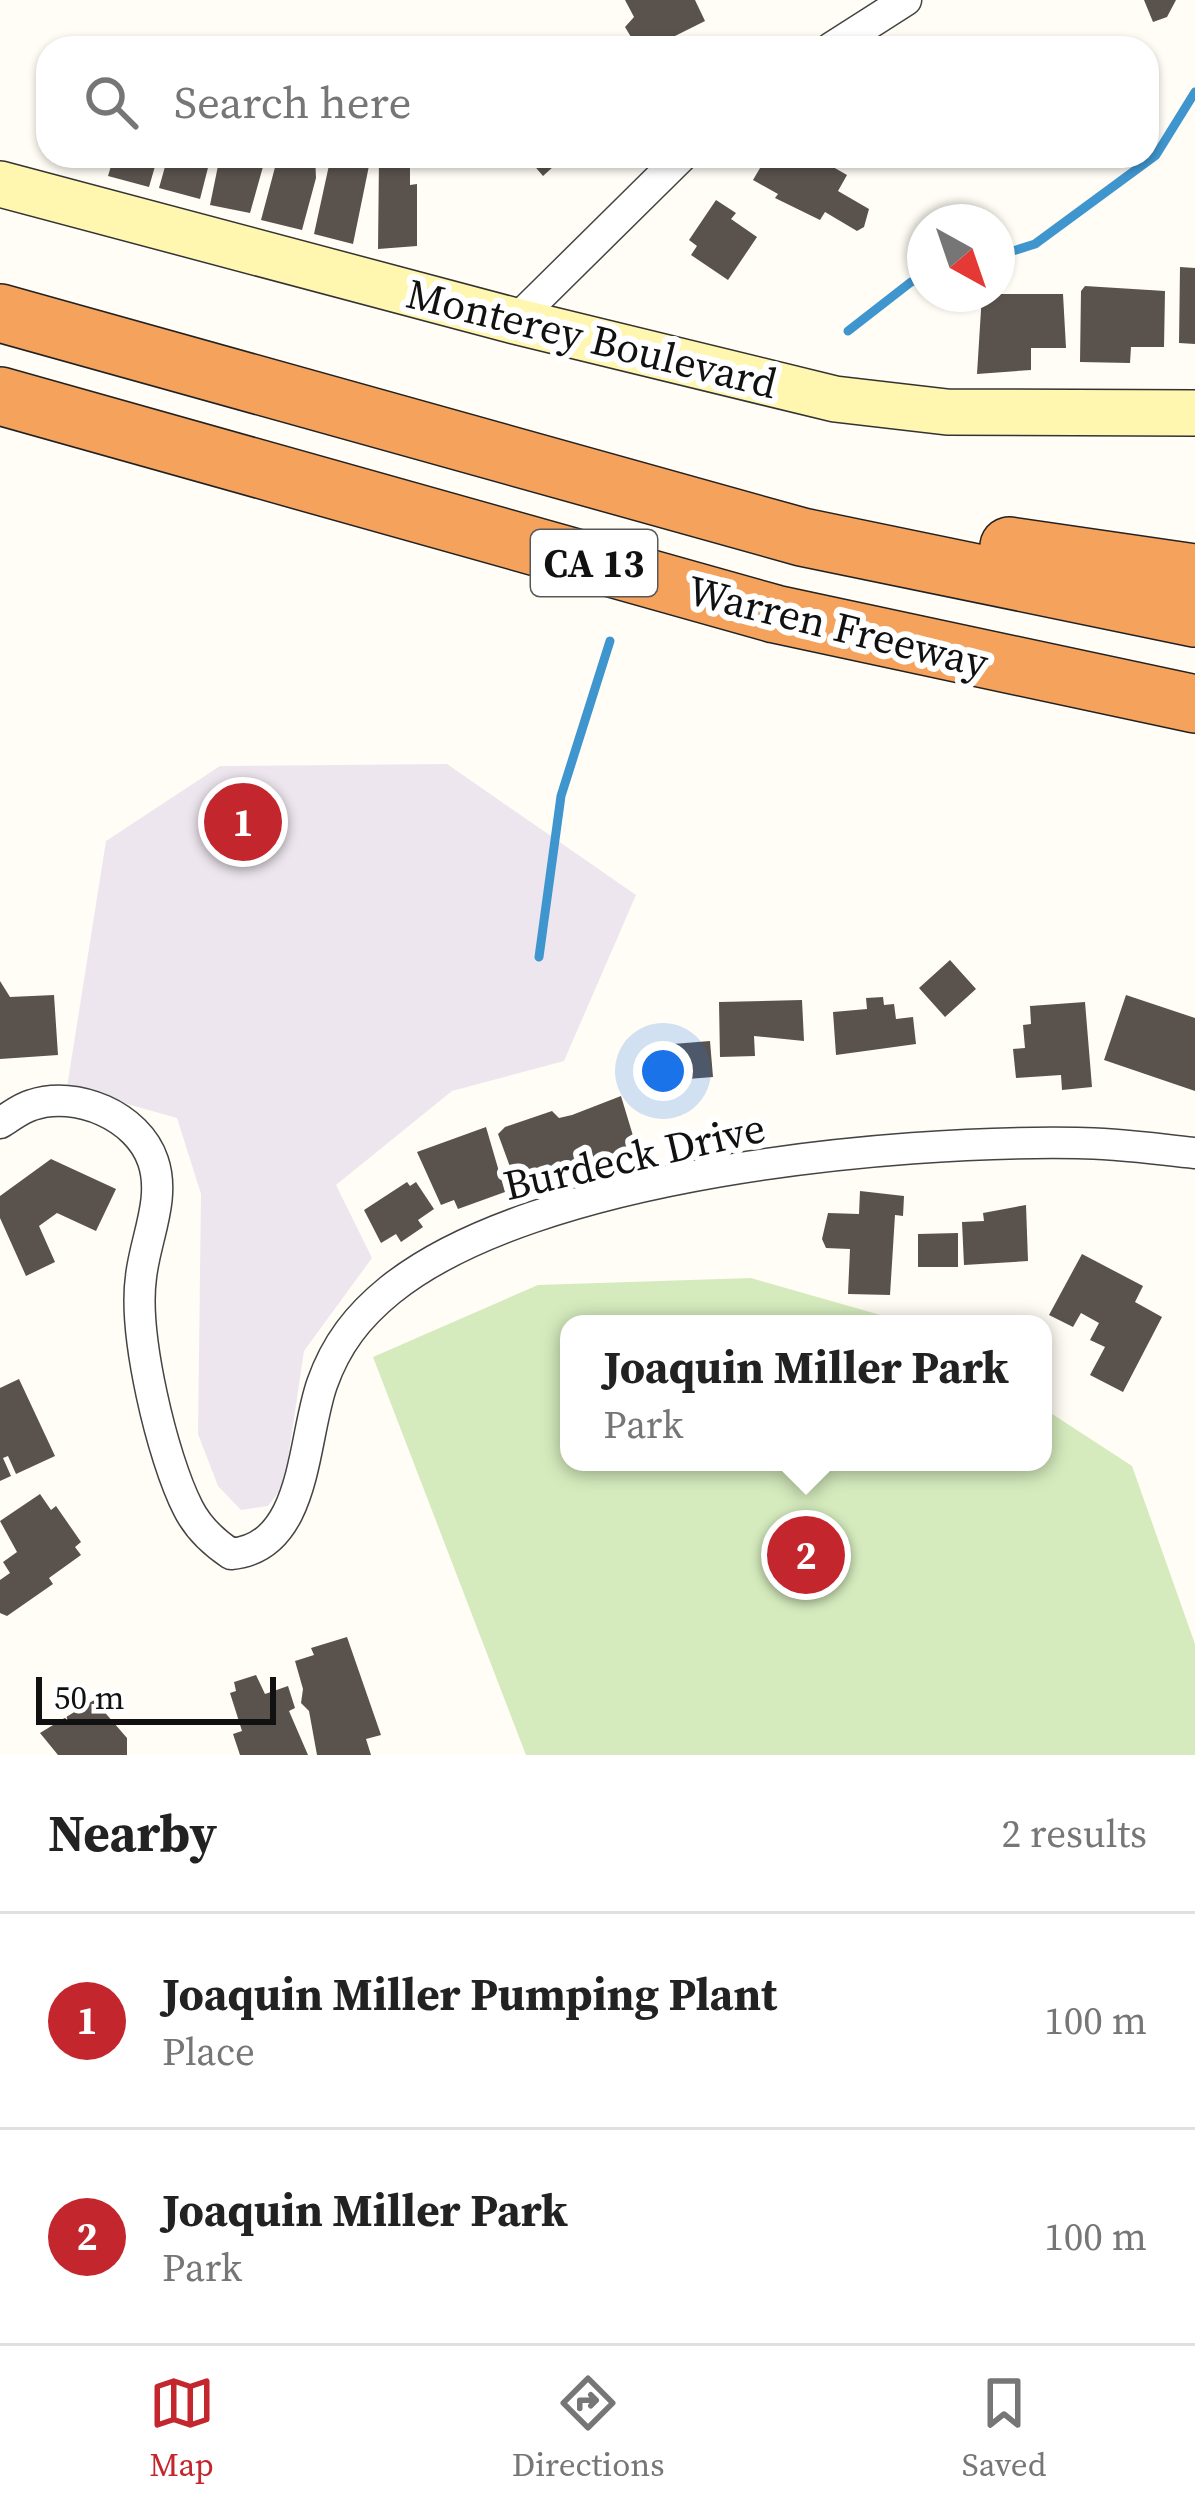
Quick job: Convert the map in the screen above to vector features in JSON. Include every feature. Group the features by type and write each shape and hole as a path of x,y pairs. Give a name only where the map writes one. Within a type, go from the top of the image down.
{"highway":[{"name":"Warren Freeway","path":"0,313 802,537 1195,618"},
{"name":"Warren Freeway","path":"0,396 775,614 1195,704"},
{"path":"503,457 1033,550 1195,573"}],"street":[{"path":"850,36 906,0"},
{"path":"515,321 670,168"},
{"name":"Monterey Boulevard","path":"0,184 781,387 891,407 1195,413"},
{"name":"Burdeck Drive","path":"0,1123 32,1105 68,1101 104,1109 133,1130 152,1158 158,1189 140,1279 139,1334 188,1507 210,1540 231,1554 255,1552 273,1536 292,1505 322,1383 350,1326 393,1287 463,1243 544,1212 735,1168 1078,1142 1195,1153"}],"shaded area":[{"path":"447,764 636,895 564,1061 452,1091 336,1185 372,1258 304,1351 284,1485 268,1506 241,1510 218,1486 198,1434 201,1194 177,1118 67,1087 106,841 220,766"}],"green space":[{"path":"751,1278 880,1315 560,1315 560,1471 1052,1471 1052,1414 1132,1466 1195,1644 1195,1755 526,1755 373,1357 538,1285"}],"building":[{"path":"625,0 695,0 705,21 675,36 630,36 625,27 634,17"},
{"path":"1144,0 1176,0 1167,17 1153,22"},
{"path":"110,168 155,168 149,187 108,176"},
{"path":"165,168 208,168 200,199 159,188"},
{"path":"218,168 263,168 250,213 210,205"},
{"path":"275,168 316,168 302,230 261,220"},
{"path":"328,168 369,168 353,244 314,234"},
{"path":"379,168 410,168 410,185 417,184 417,246 378,249"},
{"path":"760,168 835,168 847,175 838,191 869,209 864,227 857,231 825,212 820,220 775,198 778,194 753,180"},
{"path":"716,200 736,213 731,219 757,237 728,280 691,255 697,246 689,240"},
{"path":"1180,267 1195,268 1195,344 1179,343"},
{"path":"1085,286 1165,291 1164,347 1131,347 1130,363 1080,362 1081,291"},
{"path":"1015,294 1063,294 1066,348 1031,348 1031,370 977,374 981,312 1015,312"},
{"path":"262,798 271,831 224,845 214,812"},
{"path":"950,960 976,989 945,1017 919,988"},
{"path":"0,981 10,997 54,995 58,1055 0,1059"},
{"path":"1126,995 1195,1018 1195,1091 1104,1060"},
{"path":"883,997 884,1005 894,1004 896,1019 913,1017 916,1044 836,1055 833,1012 867,1009 866,998"},
{"path":"802,1000 804,1041 754,1036 755,1056 720,1057 719,1002"},
{"path":"1085,1002 1092,1087 1062,1090 1061,1075 1016,1078 1013,1049 1025,1048 1023,1025 1031,1024 1030,1006"},
{"path":"710,1041 713,1077 675,1080 673,1044"},
{"path":"621,1096 637,1149 591,1158 594,1168 516,1183 498,1134 505,1127 552,1111 559,1118 572,1115"},
{"path":"486,1127 505,1192 458,1209 454,1200 441,1205 417,1152"},
{"path":"51,1159 116,1189 96,1231 57,1213 39,1226 55,1262 26,1276 0,1218 0,1196"},
{"path":"407,1182 410,1186 416,1182 434,1209 418,1220 423,1227 401,1242 396,1234 381,1243 364,1210"},
{"path":"860,1191 904,1196 903,1216 895,1215 890,1295 848,1294 850,1249 826,1248 822,1239 828,1213 859,1214"},
{"path":"1026,1205 1028,1261 964,1265 962,1222 984,1221 983,1213"},
{"path":"958,1233 958,1267 918,1267 918,1234"},
{"path":"1082,1254 1143,1286 1135,1302 1162,1317 1123,1392 1090,1375 1105,1347 1090,1340 1099,1323 1081,1313 1073,1327 1049,1315"},
{"path":"19,1379 55,1456 16,1474 8,1456 3,1458 11,1476 0,1481 0,1388"},
{"path":"40,1494 51,1510 56,1506 81,1542 75,1547 81,1555 49,1578 53,1584 7,1616 0,1613 0,1580 10,1573 3,1562 17,1552 0,1521"},
{"path":"347,1637 381,1735 366,1739 371,1755 317,1755 309,1711 301,1703 303,1689 295,1661 314,1655 311,1648"},
{"path":"256,1675 265,1694 288,1686 295,1708 289,1711 308,1755 240,1755 233,1734 242,1731 230,1693 236,1691 234,1682"},
{"path":"94,1700 127,1738 127,1755 58,1755 40,1733"}],"waterway":[{"path":"1159,150 1195,92"},
{"path":"1015,250 1035,244 1138,168"},
{"path":"848,331 907,285"},
{"path":"539,957 561,796 610,641"}],"place":[{"name":"Joaquin Miller Pumping Plant","path":"243,822"},
{"name":"Joaquin Miller Park","path":"806,1555"}]}
